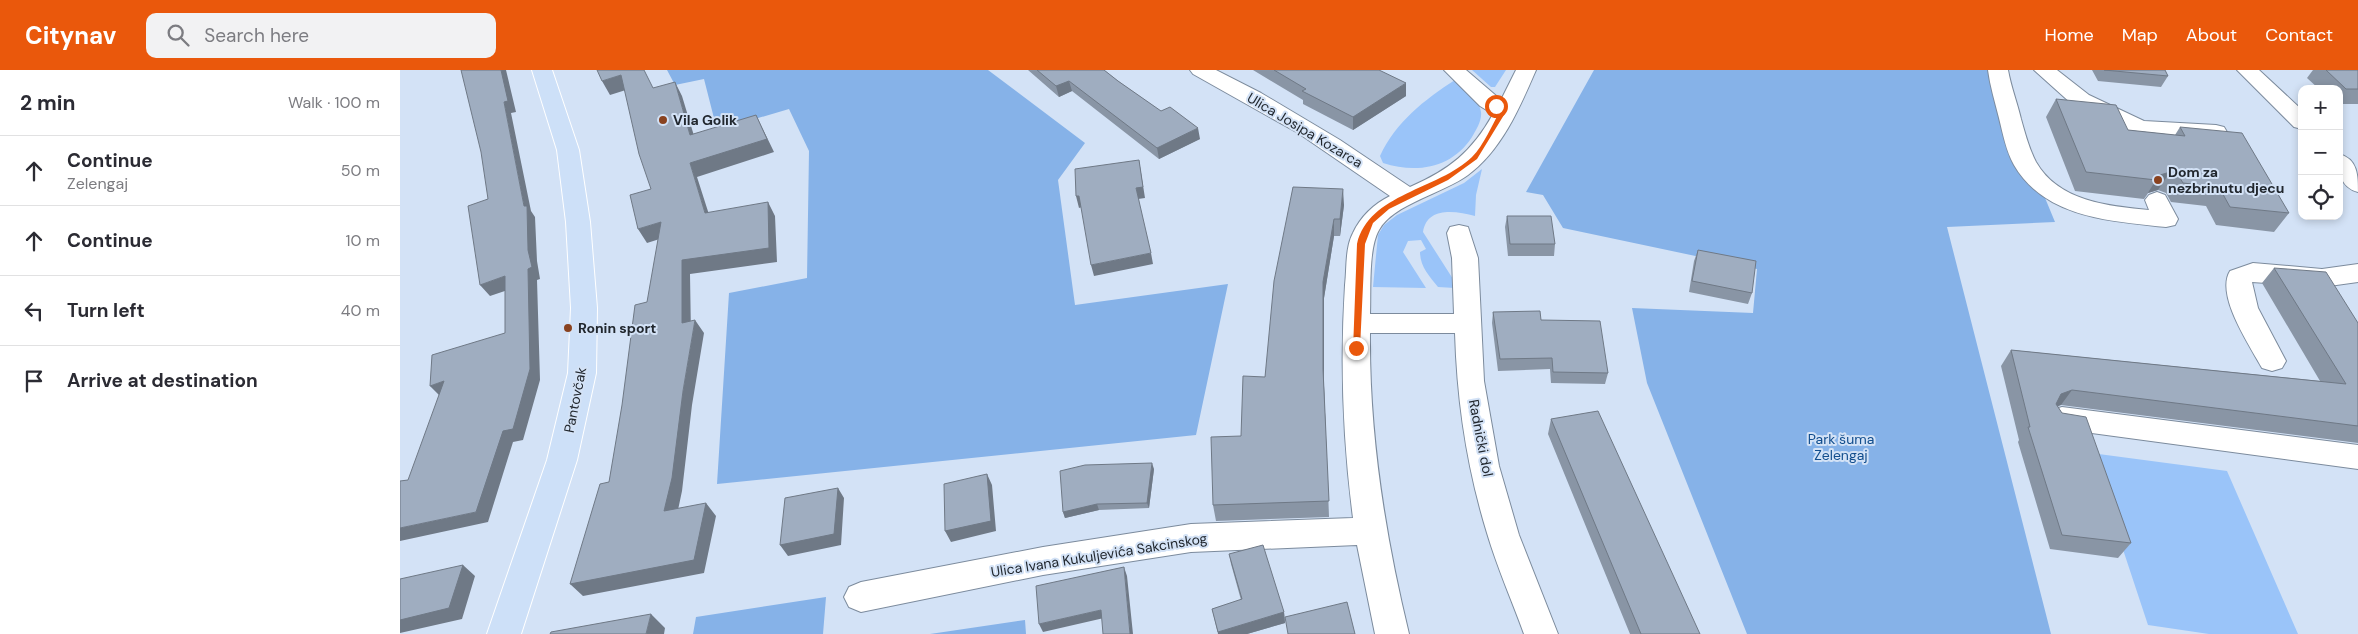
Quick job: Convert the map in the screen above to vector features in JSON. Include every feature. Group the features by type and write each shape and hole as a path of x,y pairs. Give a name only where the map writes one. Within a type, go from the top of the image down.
{"main road":[{"name":"Pantovčak","path":"504,634 562,460 582,373 584,308 578,222 568,150 542,70"}],"street":[{"name":"Ulica Josipa Kozarca","path":"1200,70 1226,82 1343,152 1407,197"},
{"path":"1454,70 1488,101 1504,110"},
{"path":"1392,634 1369,531 1361,436 1356,348 1361,244 1364,232 1377,214 1407,197 1446,179 1475,158 1526,70"},
{"path":"1998,70 2016,142 2030,171 2043,186 2068,201 2107,212 2166,219 2157,200"},
{"path":"2044,70 2081,100 2140,127 2225,132"},
{"path":"2247,70 2298,118"},
{"path":"2343,167 2358,185"},
{"name":"Radnički dol","path":"1459,233 1464,250 1470,381 1484,466 1503,535 1541,634"},
{"path":"2272,361 2240,297 2239,277 2252,272 2322,278 2358,273"},
{"path":"2322,278 2338,302"},
{"path":"1357,323 1466,324"},
{"path":"2062,418 2358,457"},
{"name":"Ulica Ivana Kukuljevića Sakcinskog","path":"861,597 1043,561 1192,538 1369,531"}],"shaded area":[{"path":"1472,70 1506,70 1495,87 1491,87"},
{"path":"1455,80 1478,103 1481,112 1481,119 1477,128 1464,147 1454,156 1433,166 1408,168 1383,163 1380,156 1403,122 1422,104"},
{"path":"1482,169 1476,195 1475,216 1451,212 1436,214 1430,218 1423,232 1453,279 1455,288 1438,287 1428,275 1420,257 1420,252 1426,249 1421,240 1408,241 1403,252 1426,288 1373,287 1378,235 1384,225 1397,215 1464,183"},
{"path":"2091,453 2227,471 2298,634 2209,634 2148,625"}],"green space":[{"path":"667,70 988,70 1085,143 1058,180 1075,305 1228,284 1196,435 717,484 729,293 807,278 809,151 789,109 717,130 704,79 675,85"},
{"name":"Park šuma Zelengaj","path":"1594,70 1992,70 2055,222 1947,227 2051,634 1747,634 1647,383 1632,308 1753,313 1757,269 1563,228 1543,195 1526,192"},
{"path":"826,597 823,634 693,634 696,617"},
{"path":"1025,620 1026,634 930,634"}],"building":[{"path":"461,70 501,70 508,101 504,102 524,206 527,206 528,250 532,267 528,269 530,369 513,429 503,431 476,512 400,528 400,481 408,480 444,381 430,386 432,355 505,333 505,276 480,285 468,206 488,199 481,152"},
{"path":"597,70 644,70 653,88 675,82 690,135 756,115 767,139 690,163 705,213 768,202 769,248 682,260 682,323 695,320 683,391 672,478 664,511 706,503 694,560 570,584 600,484 609,482 622,405 635,305 647,302 661,222 638,229 630,195 651,189 639,154 621,75 602,81"},
{"path":"1037,70 1104,70 1161,111 1170,107 1198,128 1157,148 1069,81 1056,86"},
{"path":"1274,70 1379,70 1406,83 1353,117 1302,91 1306,89"},
{"path":"2104,70 2165,70 2168,76"},
{"path":"2326,70 2358,70 2358,89 2346,89"},
{"path":"2056,99 2116,105 2128,130 2185,136 2180,127 2242,133 2289,213 2230,207 2219,187 2183,183 2178,175 2170,172 2160,175 2156,180 2086,172"},
{"path":"1139,160 1143,187 1136,188 1151,253 1091,265 1079,196 1076,196 1075,169"},
{"path":"1293,187 1343,189 1340,219 1334,219 1323,282 1323,369 1329,501 1213,505 1211,437 1241,436 1243,376 1265,377 1274,281"},
{"path":"1507,216 1551,216 1555,244 1510,244"},
{"path":"1698,250 1756,261 1752,293 1692,281"},
{"path":"2274,268 2326,272 2358,323 2358,426 2072,390 2061,394 2056,404 2062,413 2086,417 2131,543 2062,535 2028,427 2030,427 2011,350 2346,384"},
{"path":"1540,311 1541,320 1600,321 1608,373 1553,372 1552,358 1500,359 1493,312"},
{"path":"1598,411 1700,634 1641,634 1551,419"},
{"path":"1152,463 1147,503 1097,504 1063,512 1060,471 1085,465"},
{"path":"987,474 991,521 945,531 944,484"},
{"path":"838,488 834,534 780,545 785,498"},
{"path":"1263,545 1284,612 1218,632 1212,609 1242,599 1229,554"},
{"path":"463,565 449,608 400,620 400,579"},
{"path":"1124,567 1130,634 1103,634 1101,610 1039,624 1036,586"},
{"path":"1347,602 1355,634 1288,634 1285,617"},
{"path":"651,614 646,634 550,634 551,632"}],"place":[{"name":"Vila Golik","path":"663,120"},
{"name":"Dom za nezbrinutu djecu","path":"2158,180"},
{"name":"Ronin sport","path":"568,328"}],"route":[{"path":"1356,348 1361,244 1364,232 1370,221 1386,207 1446,179 1475,158 1504,110 1496,106"}]}
